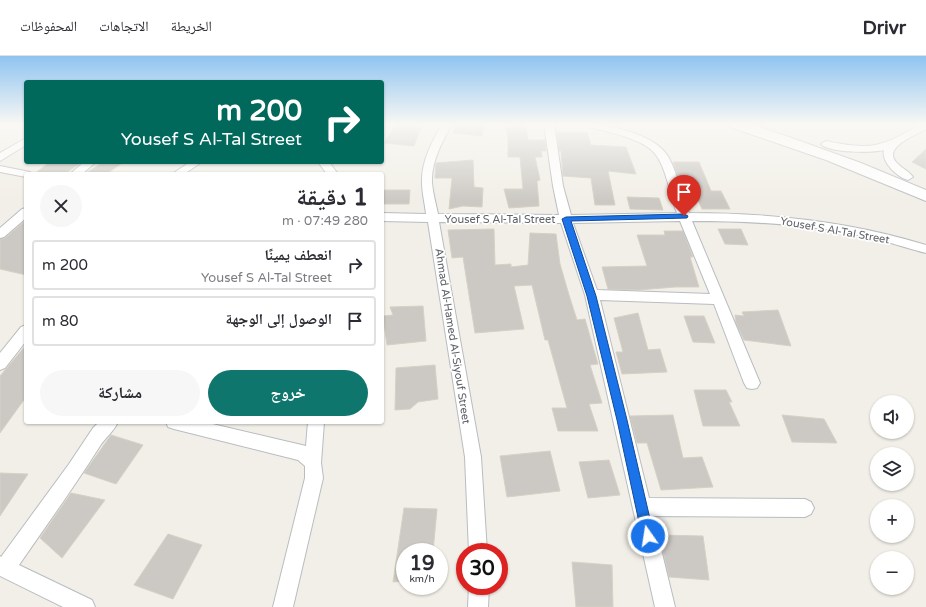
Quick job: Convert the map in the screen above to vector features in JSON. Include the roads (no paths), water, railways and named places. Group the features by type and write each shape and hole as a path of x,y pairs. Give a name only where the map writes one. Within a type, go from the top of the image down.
{"main road":[{"path":"820,150 926,196"},
{"path":"840,150 926,186"}],"street":[{"path":"0,158 13,150"},
{"name":"Ahmad Al-Hamed Al-Siyouf Street","path":"434,150 428,164 427,183 473,457 478,543"},
{"path":"553,150 558,186 566,219 592,296 665,607"},
{"path":"657,150 663,157 684,216 752,383"},
{"path":"863,150 877,150"},
{"path":"889,150 888,157 892,164 908,178"},
{"path":"78,172 88,164"},
{"path":"180,172 194,164"},
{"path":"325,164 331,172"},
{"path":"0,169 24,174"},
{"path":"0,234 24,214"},
{"name":"Yousef S Al-Tal Street","path":"384,217 566,219 684,216 790,221 854,231 926,249"},
{"path":"592,296 719,299"},
{"path":"0,364 24,333"},
{"path":"85,607 3,567 75,470 99,433 108,424"},
{"path":"182,424 303,453 313,463"},
{"path":"283,607 314,478 313,463 316,424"},
{"path":"642,508 805,508"},
{"path":"478,607 479,595"}]}
